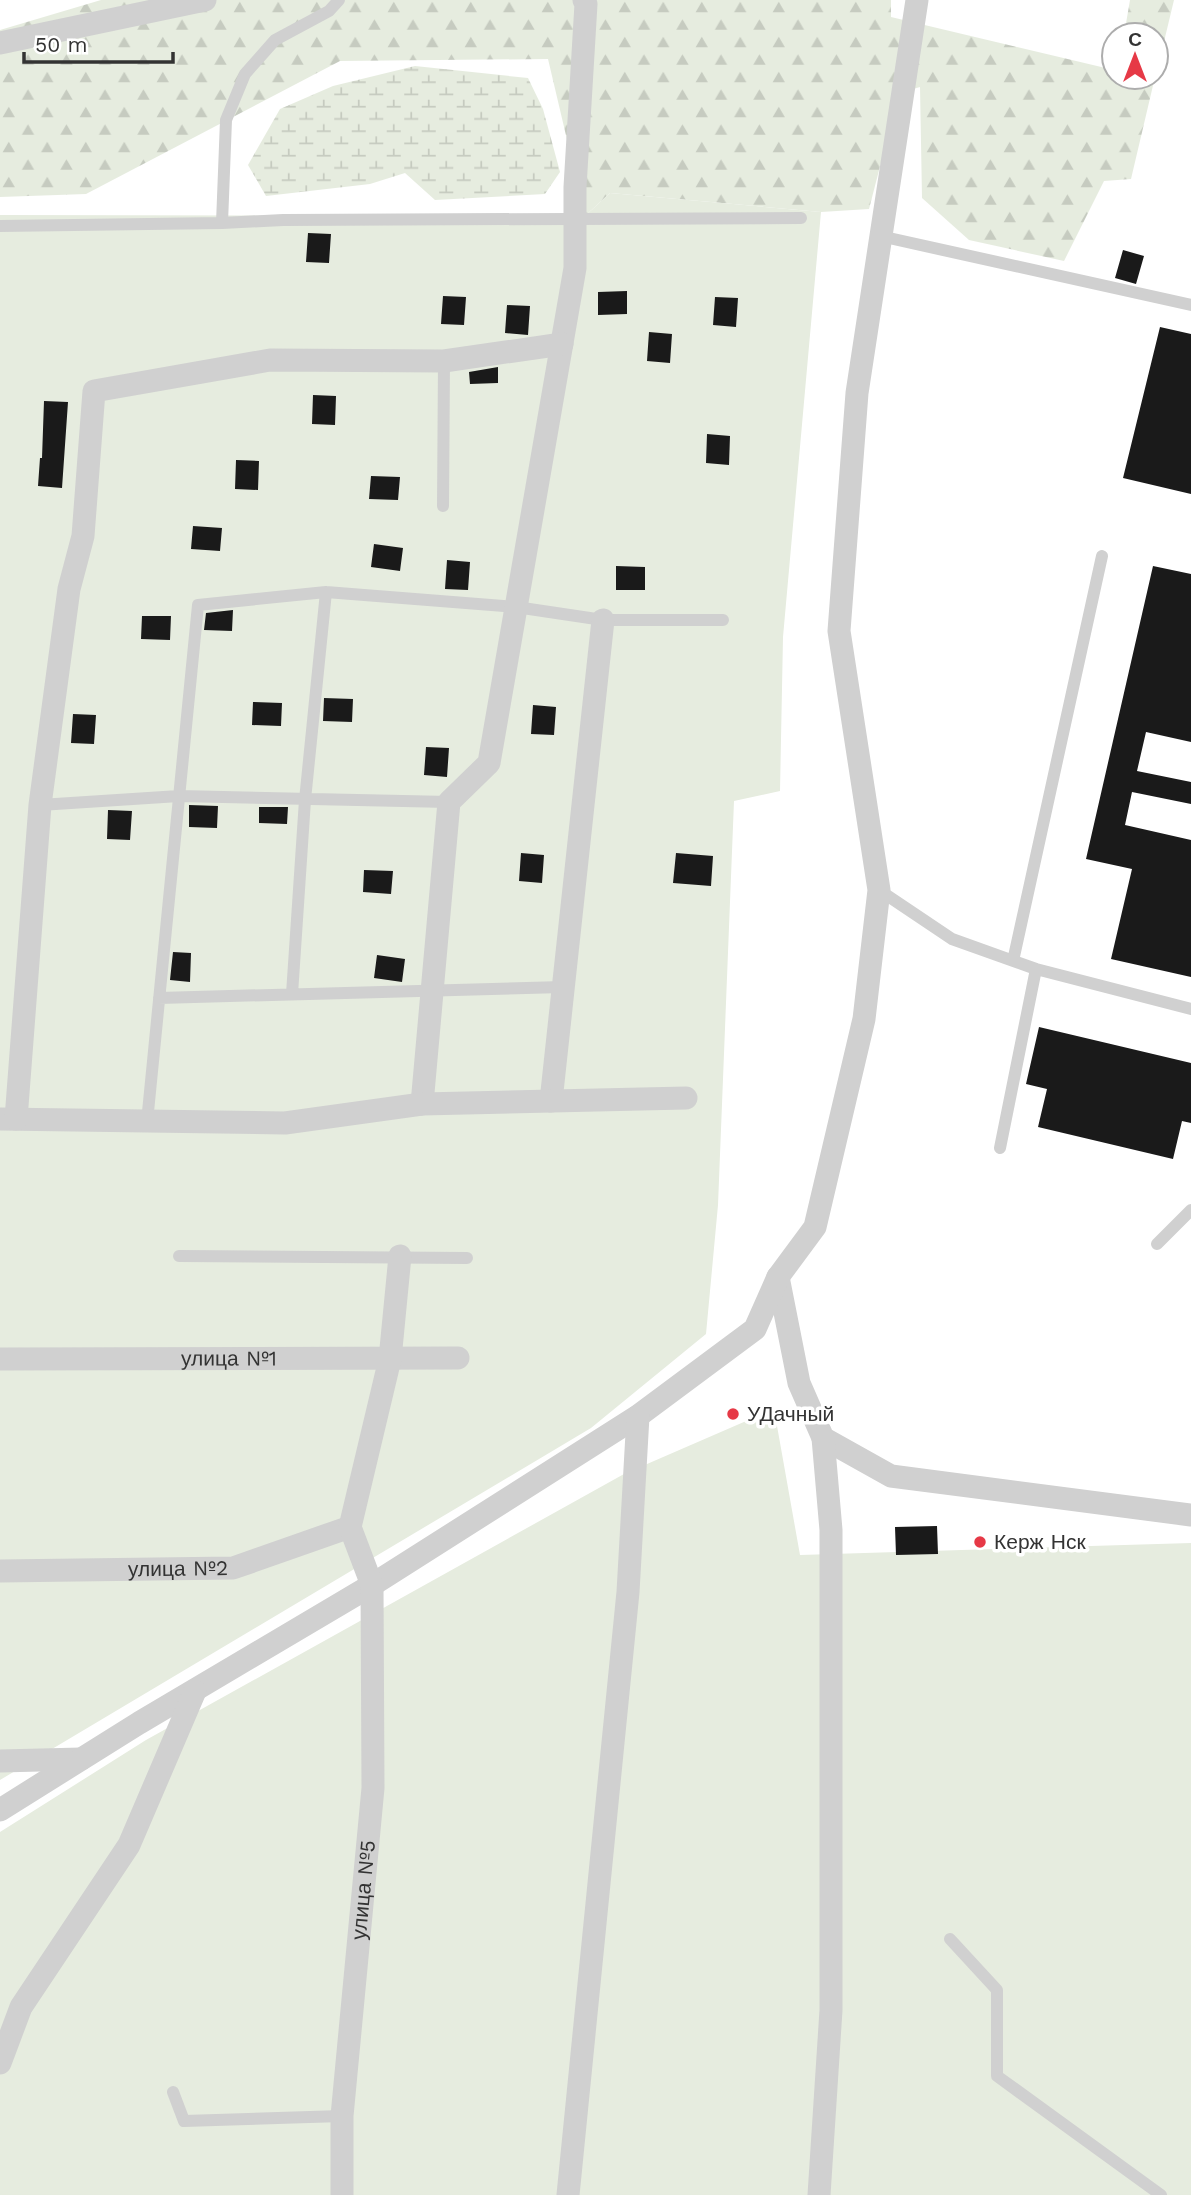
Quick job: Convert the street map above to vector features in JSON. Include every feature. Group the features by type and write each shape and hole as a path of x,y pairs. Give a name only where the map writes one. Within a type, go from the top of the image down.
{"street":[{"path":"0,43 205,0"},
{"path":"422,1104 449,802 489,763 575,268 586,4 584,0"},
{"path":"0,1810 139,1723 372,1585 638,1416 755,1329 778,1278 815,1227 864,1018 879,890 839,631 856,393 916,0"},
{"path":"562,344 444,361 270,360 93,391 83,536 69,589 40,805 8,1119 285,1123 422,1104 686,1098"},
{"path":"551,1101 603,620"},
{"path":"372,1585 350,1527 390,1359 400,1256"},
{"path":"778,1278 799,1382 823,1438 831,1530 831,2010 819,2195"},
{"name":"улица №1","path":"0,1359 458,1358"},
{"path":"568,2195 628,1592 638,1416"},
{"path":"823,1438 891,1476 1191,1516"},
{"name":"улица №2","path":"0,1572 233,1568 350,1527"},
{"name":"улица №5","path":"342,2195 342,2116 373,1787 372,1585"},
{"path":"0,2063 21,2007 129,1845 195,1691"},
{"path":"0,1761 83,1759"}],"lane":[{"path":"222,223 226,120 244,74 275,40 329,11 339,0"},
{"path":"0,226 283,220 801,218"},
{"path":"880,236 1191,305"},
{"path":"443,506 444,361"},
{"path":"1013,961 1102,556"},
{"path":"292,994 305,800 326,592"},
{"path":"147,1122 198,605 326,592 516,607 603,620 723,620"},
{"path":"40,805 179,796 449,802"},
{"path":"879,890 952,939 1036,969 1191,1009"},
{"path":"1000,1148 1036,969"},
{"path":"159,998 563,987"},
{"path":"1157,1244 1191,1210"},
{"path":"178,1256 467,1258"},
{"path":"950,1939 997,1990 997,2076 1161,2195"},
{"path":"173,2092 184,2121 342,2116"}],"green space":[{"path":"101,0 891,0 891,17 1100,67 1100,91 1152,91 1131,179 1104,181 1064,261 969,240 922,198 920,87 899,93 869,209 821,212 610,193 585,216 548,59 340,61 86,194 0,197 0,30"},
{"path":"1130,0 1174,0 1169,21 1126,21"},
{"path":"415,66 528,78 543,109 560,172 545,194 435,200 405,173 370,184 266,196 248,165 280,109 333,86"},
{"path":"610,193 821,212 783,637 780,791 734,801 718,1205 706,1334 591,1428 0,1780 0,215 585,216"},
{"path":"774,1409 800,1555 1191,1543 1191,2195 0,2195 0,1832 146,1740 624,1474"}],"building":[{"path":"308,233 331,234 329,263 306,262"},
{"path":"1123,250 1144,256 1136,284 1115,278"},
{"path":"627,291 627,314 598,315 598,292"},
{"path":"443,296 466,297 464,325 441,324"},
{"path":"715,297 738,298 736,327 713,325"},
{"path":"507,305 530,306 528,335 505,333"},
{"path":"1160,327 1191,334 1191,494 1123,478"},
{"path":"649,332 672,334 670,363 647,361"},
{"path":"498,367 498,383 470,384 469,372"},
{"path":"313,395 336,396 335,425 312,424"},
{"path":"44,401 68,402 62,488 38,486"},
{"path":"707,434 730,436 729,465 706,463"},
{"path":"236,460 259,461 258,490 235,489"},
{"path":"371,476 400,477 398,500 369,499"},
{"path":"193,526 222,528 220,551 191,549"},
{"path":"374,544 403,548 400,571 371,567"},
{"path":"447,560 470,562 468,590 445,589"},
{"path":"616,566 645,567 645,590 616,590"},
{"path":"1153,566 1191,574 1191,742 1146,732 1137,771 1191,782 1191,804 1132,792 1125,825 1191,840 1191,977 1111,959 1132,869 1086,859"},
{"path":"233,610 232,631 204,630 206,613"},
{"path":"142,616 171,616 170,640 141,639"},
{"path":"324,698 353,699 352,722 323,721"},
{"path":"253,702 282,703 281,726 252,725"},
{"path":"533,705 556,707 554,735 531,734"},
{"path":"73,714 96,715 94,744 71,743"},
{"path":"426,747 449,748 447,777 424,775"},
{"path":"189,805 218,806 217,828 189,827"},
{"path":"259,807 288,807 287,824 259,823"},
{"path":"108,810 132,811 130,840 107,839"},
{"path":"521,853 544,855 542,883 519,881"},
{"path":"676,853 713,856 711,886 673,883"},
{"path":"364,870 393,871 391,894 363,892"},
{"path":"173,952 191,953 190,982 170,980"},
{"path":"377,955 405,959 402,982 374,978"},
{"path":"1039,1027 1191,1063 1191,1123 1182,1121 1173,1159 1038,1127 1047,1089 1026,1084"},
{"path":"937,1526 938,1554 896,1555 895,1527"}],"place":[{"name":"УДачный","path":"733,1414"},
{"name":"Керж Нск","path":"980,1542"}]}
